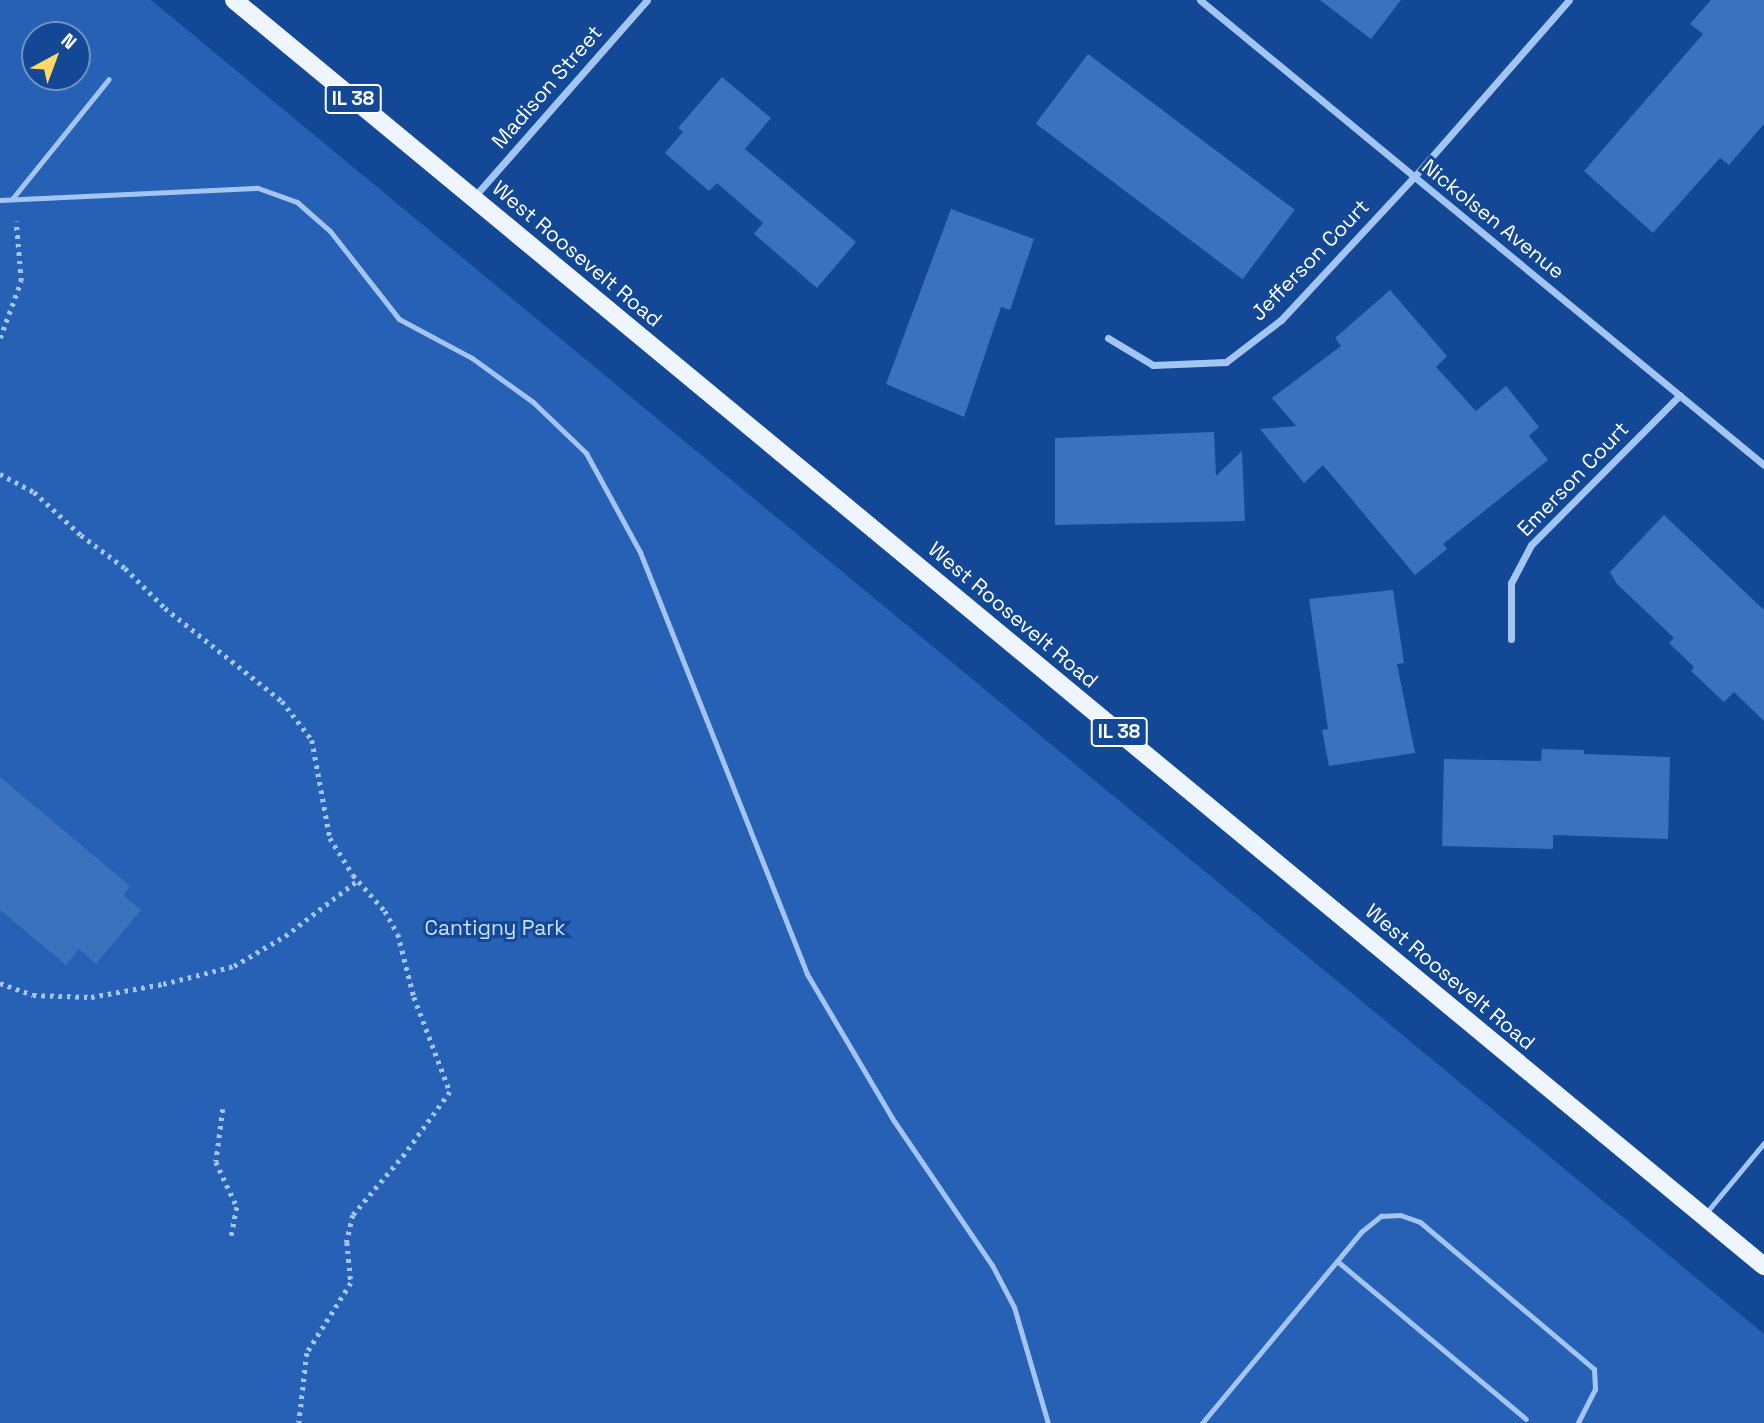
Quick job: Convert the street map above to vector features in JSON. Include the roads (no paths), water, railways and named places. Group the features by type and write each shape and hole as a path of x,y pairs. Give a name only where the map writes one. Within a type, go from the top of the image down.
{"main road":[{"name":"West Roosevelt Road","path":"234,0 1764,1266"}],"street":[{"name":"Madison Street","path":"473,198 647,0"},
{"name":"Nickolsen Avenue","path":"1200,0 1764,465"},
{"name":"Jefferson Court","path":"1108,338 1153,365 1226,362 1281,320 1414,177 1569,0"},
{"name":"Emerson Court","path":"1511,639 1510,583 1531,545 1680,396"}],"lane":[{"path":"12,199 109,79"},
{"path":"0,200 258,188 297,202 330,231 399,319 472,358 533,402 586,453 640,552 807,974 894,1121 992,1265 1014,1307 1048,1423"},
{"path":"1704,1216 1764,1143"},
{"path":"1205,1422 1361,1232 1381,1216 1400,1215 1420,1222 1594,1369 1595,1390 1586,1414 1578,1423"},
{"path":"1337,1261 1526,1419"}],"park label":[{"name":"Cantigny Park","path":"495,928"}]}
